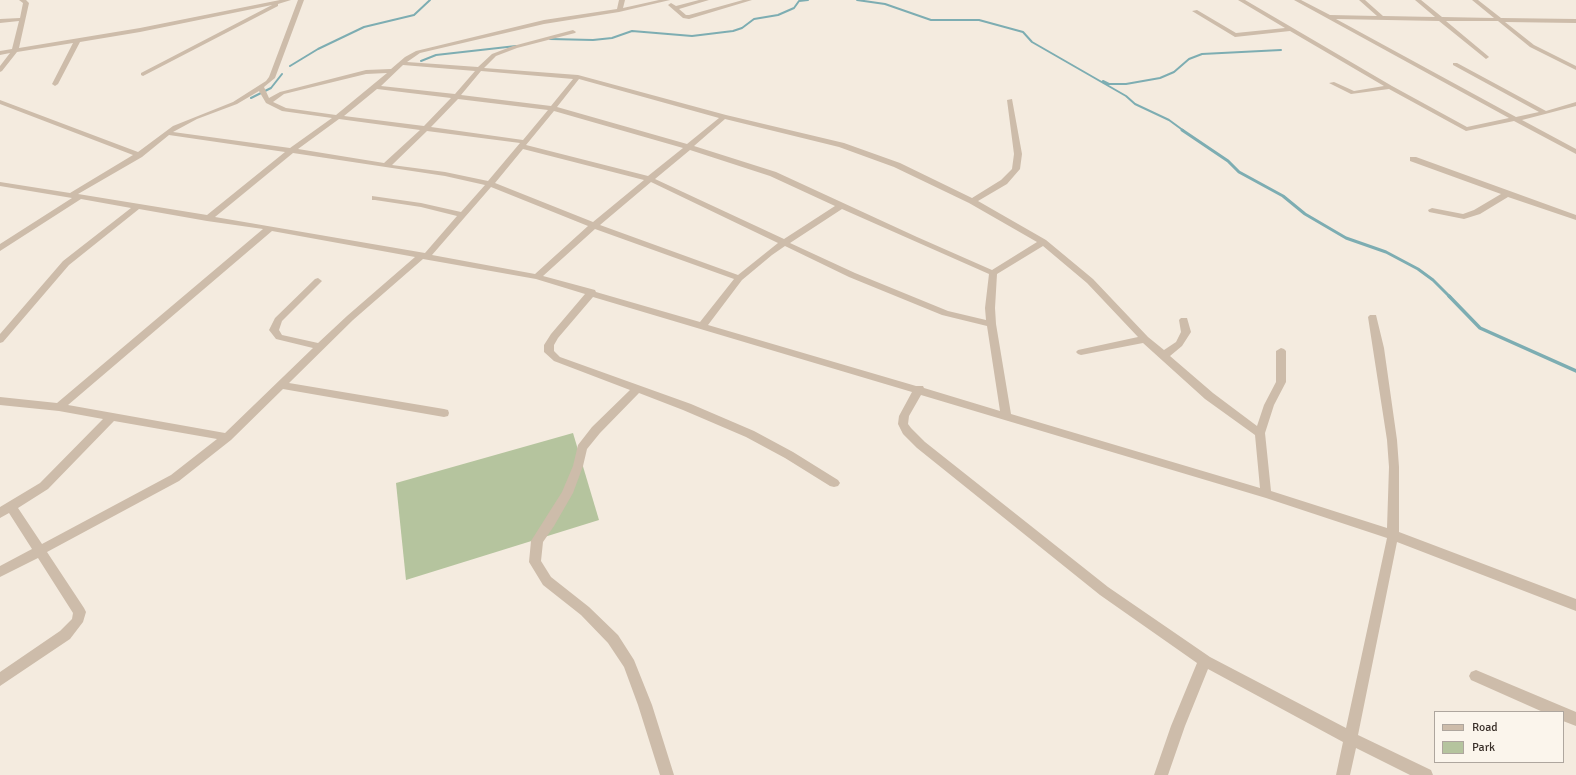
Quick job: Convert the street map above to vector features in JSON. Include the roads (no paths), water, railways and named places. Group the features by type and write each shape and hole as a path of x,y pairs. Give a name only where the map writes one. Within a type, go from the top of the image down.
{"street":[{"path":"0,70 15,51 23,18 24,1 33,0"},
{"path":"0,53 77,41 287,0"},
{"path":"143,74 287,0"},
{"path":"0,248 75,196 139,155 167,133 183,123 235,103 261,88 272,78 301,0"},
{"path":"619,10 622,0"},
{"path":"207,219 292,150 338,118 412,55 432,47 544,22 619,10 666,0 685,17 689,17 749,0"},
{"path":"676,8 706,0"},
{"path":"1241,0 1390,87 1466,129 1545,113 1576,104"},
{"path":"1297,0 1576,152"},
{"path":"1362,0 1381,17"},
{"path":"1418,0 1486,57"},
{"path":"1475,0 1532,46 1576,68"},
{"path":"1195,11 1235,35 1243,36 1290,29"},
{"path":"1329,17 1576,21"},
{"path":"0,21 23,18"},
{"path":"386,166 426,129 486,62 503,51 573,32"},
{"path":"56,84 77,41"},
{"path":"401,63 480,68 578,77 724,116 772,127 872,155 918,173 972,201 1043,242 1090,281 1163,356 1209,396 1260,432"},
{"path":"1455,64 1545,113"},
{"path":"268,102 282,93 362,74 392,71"},
{"path":"0,572 175,478 227,437 350,318 425,255 490,184 578,77"},
{"path":"1332,82 1353,93 1390,87"},
{"path":"376,87 552,108 689,147 772,174 914,239 994,273"},
{"path":"261,88 268,102 284,110 523,144 650,179 852,275 932,308 958,317 991,324"},
{"path":"972,201 1004,182 1016,169 1018,154 1010,100"},
{"path":"0,102 139,155"},
{"path":"537,277 724,116"},
{"path":"167,133 292,150 386,166 445,174 490,184 595,226 739,278"},
{"path":"1413,159 1576,218"},
{"path":"2,186 75,196 207,219 270,228 425,255 537,277 1006,415 1266,494 1393,535 1576,605"},
{"path":"1432,210 1464,217 1477,212 1508,194"},
{"path":"374,198 427,206 462,215"},
{"path":"702,326 739,278 784,243 842,205"},
{"path":"0,340 66,262 137,207"},
{"path":"60,407 201,285 270,228"},
{"path":"994,273 1043,242"},
{"path":"994,273 990,308 991,324 1006,415"},
{"path":"318,281 278,320 274,330 279,337 320,347"},
{"path":"592,292 554,336 549,345 549,352 557,359 638,388 750,434 789,455 834,483"},
{"path":"1343,775 1393,535 1394,467 1392,440 1373,317"},
{"path":"1163,356 1179,344 1186,332 1184,320"},
{"path":"1082,352 1145,339"},
{"path":"1266,494 1260,432 1269,405 1281,382 1281,351"},
{"path":"280,385 444,413"},
{"path":"638,388 596,430 582,448 578,466 567,493 550,523 537,541 535,562 546,581 585,611 613,639 629,664 645,705 667,775"},
{"path":"918,389 904,416 903,424 907,431 921,445 1104,591 1205,661 1350,738 1426,775"},
{"path":"0,401 60,407 227,437"},
{"path":"0,513 44,486 112,416"},
{"path":"0,680 65,635 77,622 80,612 11,507"},
{"path":"1161,775 1178,726 1205,661"},
{"path":"1476,676 1557,711"},
{"path":"1564,714 1576,719"}],"waterway":[{"path":"290,66 318,49 364,27 414,15 430,0"},
{"path":"550,39 593,40 612,38 632,31 692,36 733,31 742,28 754,19 778,15 794,8 799,1 808,0"},
{"path":"857,0 885,4 931,20 979,20 1023,32 1032,42 1126,96 1135,104 1169,120 1184,131"},
{"path":"421,61 436,55 516,46"},
{"path":"1103,81 1109,84 1126,84 1160,78 1174,72 1189,59 1202,54 1281,50"},
{"path":"251,98 271,88 282,74"},
{"path":"1182,130 1228,161 1239,172 1283,196 1305,214 1346,238 1386,252 1418,269 1433,280 1449,296"},
{"path":"1449,296 1480,328 1576,371"}]}
